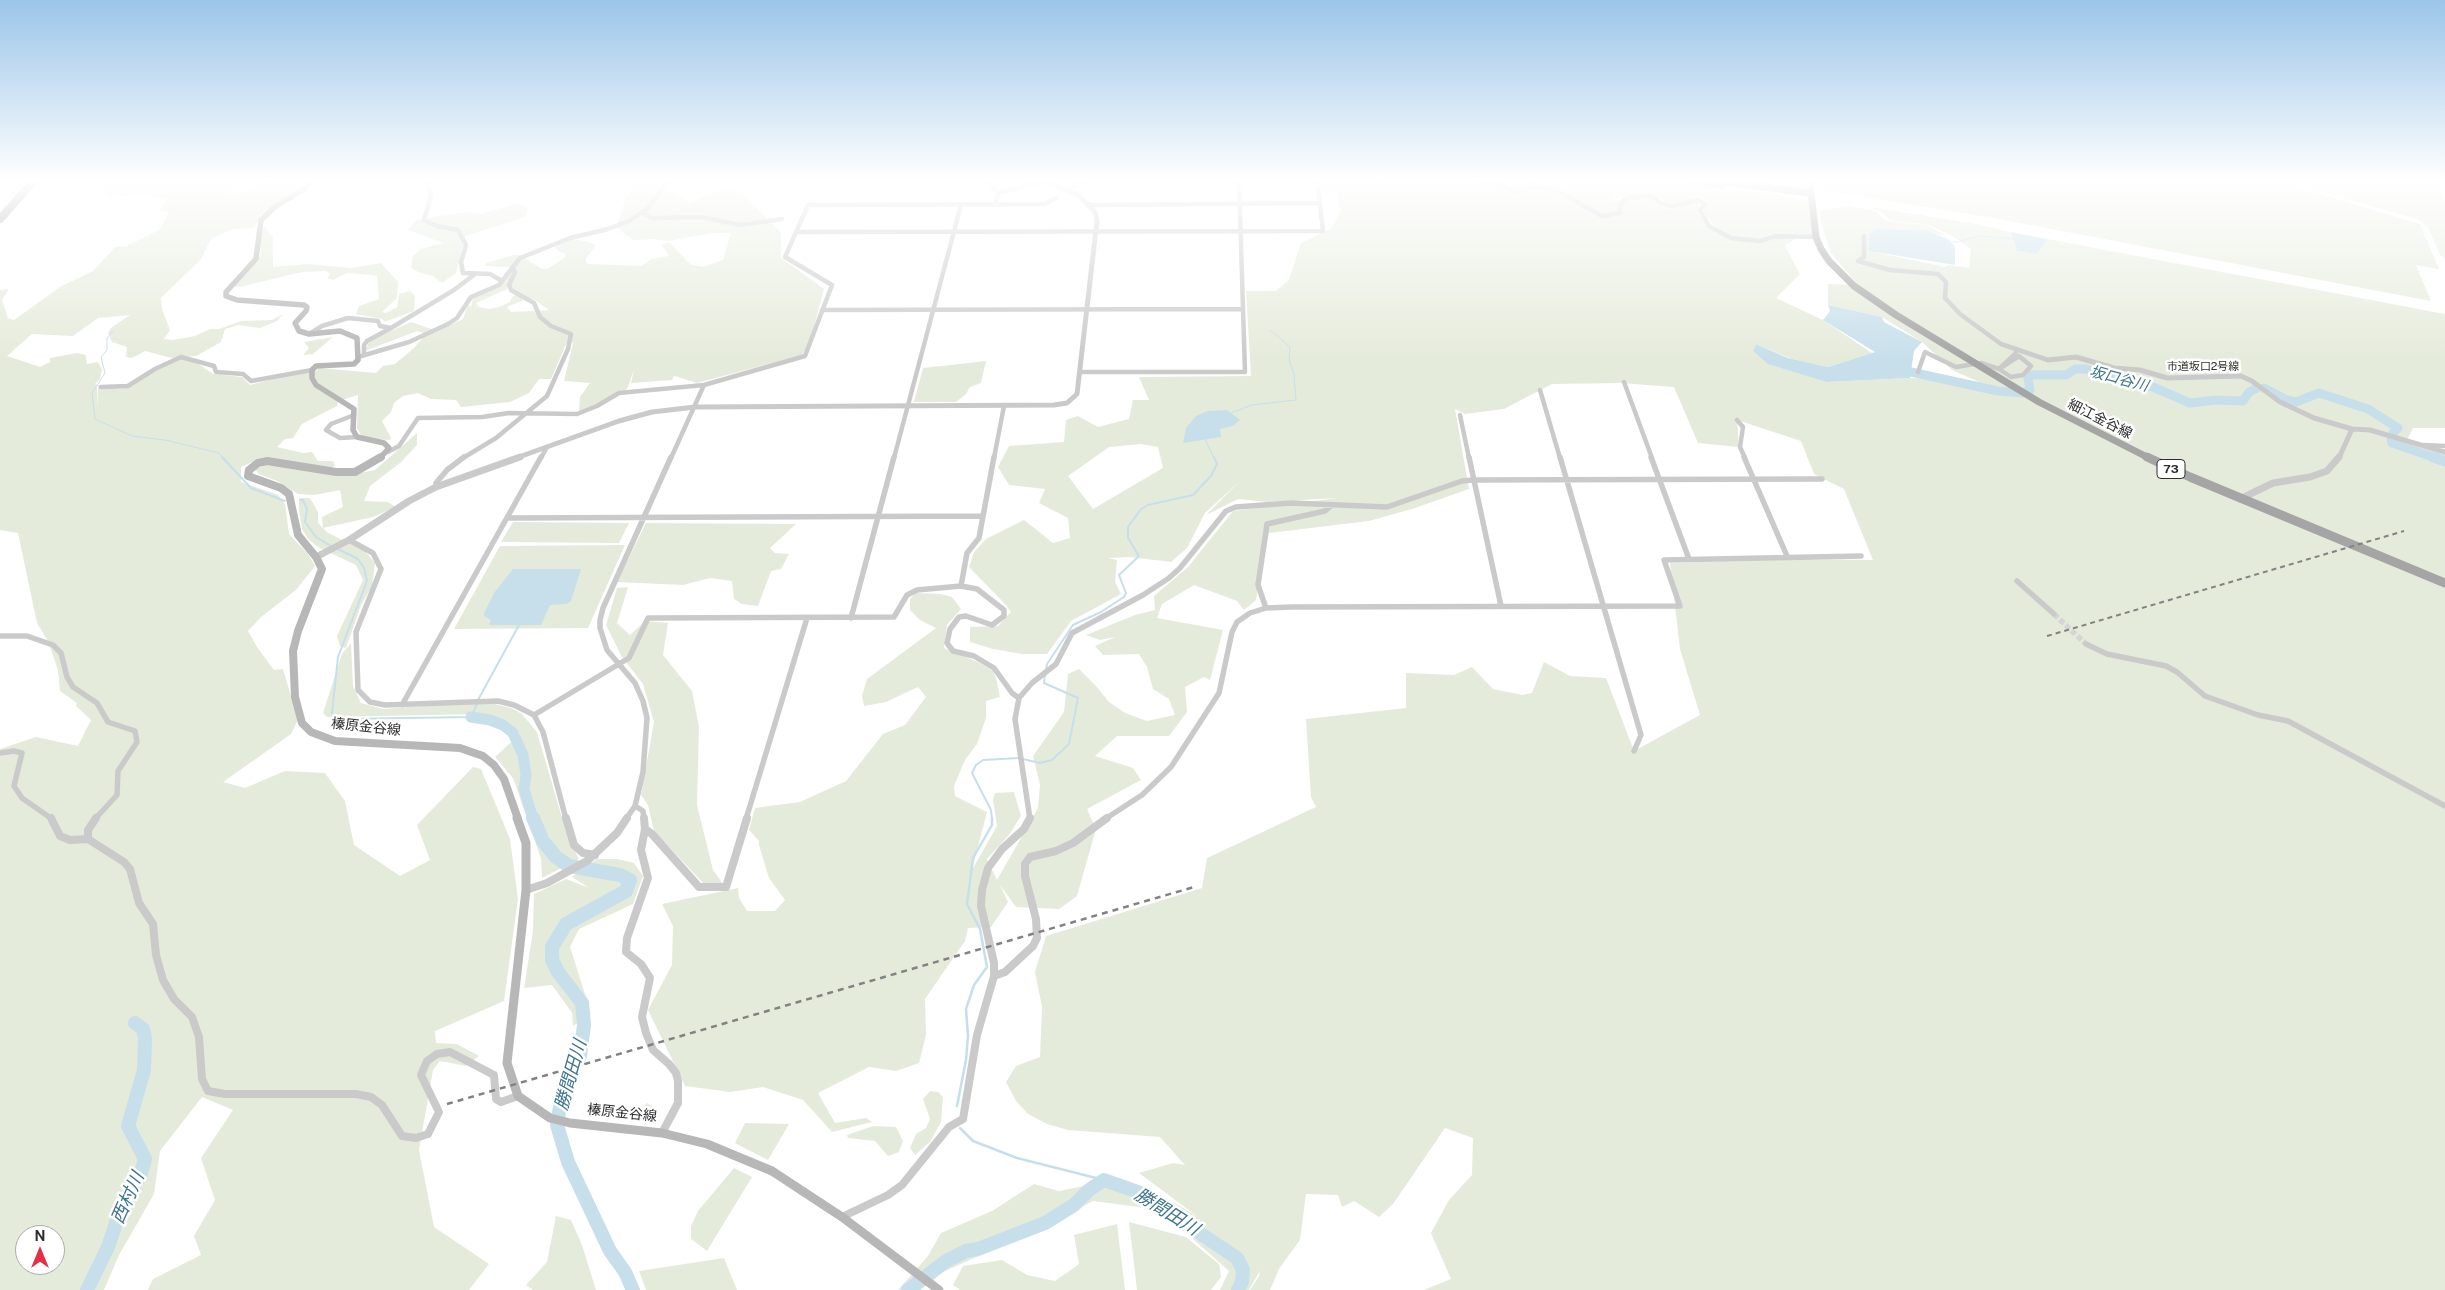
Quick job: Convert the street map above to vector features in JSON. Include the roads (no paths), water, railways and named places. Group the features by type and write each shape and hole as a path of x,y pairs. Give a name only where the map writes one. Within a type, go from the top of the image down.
{"main road":[{"path":"258,241 256,259 226,292 226,296 237,300 304,305 307,307 306,311 295,323 299,331 309,334 340,331 353,334 357,338 361,356 354,364 320,365 312,370 312,378 316,385 352,406 354,415 353,430 357,438 384,443 389,448 388,452 372,465 355,472 336,472 267,461 258,463 249,470 248,476 281,488 288,494 298,535 316,557"},
{"name":"細江金谷線","path":"1818,241 1829,261 1854,286 1956,353 2039,402 2148,458 2240,499 2445,583"},
{"name":"榛原金谷線","path":"316,557 322,569 320,578 298,631 293,652 295,696 302,723 311,732 335,741 460,748 483,756 494,765 504,779 526,843 526,890 508,1063 518,1096 550,1118 570,1123 662,1133 708,1144 772,1171 842,1217 938,1289"}],"street":[{"path":"464,241 466,245 461,262 463,273 490,274 502,281"},
{"path":"361,356 409,342 448,324 457,318 471,298 499,285 520,258 562,241"},
{"path":"388,452 399,446 418,418 482,417 529,413 577,414 620,394 704,385 805,356 832,285 785,257 792,241"},
{"path":"851,618 952,241"},
{"path":"316,557 349,540 409,501 436,488 619,421 652,412 694,406 1054,406 1067,403 1077,394 1097,241"},
{"path":"1080,372 1245,372 1240,241"},
{"name":"市道坂口2号線","path":"1864,241 1864,257 1858,261 1890,270 1928,272 1943,277 1946,287 1945,298 1949,304 2000,344 2048,360 2076,357 2114,368 2140,370 2167,378 2241,376 2252,381 2280,402 2319,420 2352,429 2370,430 2445,452"},
{"path":"436,488 436,483 447,470 473,450 496,438 529,413 547,396 568,349 570,334 568,330 551,326 540,317 534,303 511,290 509,285 515,272 513,268"},
{"path":"361,356 364,345 368,341 454,290 475,274"},
{"path":"822,310 1243,309"},
{"path":"309,334 322,326 348,318 378,321 380,326 391,328"},
{"path":"1999,369 2015,354 2016,349"},
{"path":"1918,372 1925,352 1956,367 1981,364 1999,369 2008,375 2019,377 2024,375 2031,366 2019,356 1999,369"},
{"path":"101,387 128,386 181,357 214,366 216,372 243,374 251,381 312,370"},
{"path":"1624,382 1689,559"},
{"path":"526,890 566,874 596,855 617,833 635,806 643,772 647,718 643,700 635,683 607,650 600,628 600,620 603,608 704,385"},
{"path":"1540,390 1641,735 1634,751"},
{"path":"961,586 967,553 979,538 1004,406"},
{"path":"354,415 331,424 326,430 340,438 357,438"},
{"path":"1460,415 1500,606"},
{"path":"1737,420 1743,427 1740,448 1787,556"},
{"path":"2240,499 2273,483 2310,477 2327,471 2337,462 2352,429"},
{"path":"2422,445 2445,446"},
{"path":"402,705 547,447"},
{"path":"842,1217 888,1195 902,1185 949,1127 963,1119 977,1035 994,976 994,963 981,906 982,890 988,868 1002,849 1024,829 1030,819 1015,718 1019,698 1032,683 1056,664 1072,633 1169,578 1184,564 1226,511 1236,507 1291,503 1374,508 1388,507 1462,481 1473,480 1822,480"},
{"path":"1266,608 1258,585 1267,524 1324,511 1331,506"},
{"path":"508,518 983,516"},
{"path":"349,540 374,553 381,569 356,632 358,690 370,702 402,705 498,701 514,705 534,715 543,732 574,845 583,853 596,855"},
{"path":"994,976 1005,972 1028,951 1037,938 1036,919 1024,876 1025,864 1030,857 1056,851 1073,843 1154,786 1171,767 1219,692 1224,677 1232,632 1237,622 1250,613 1266,608 1680,606 1664,560 1787,556 1862,556"},
{"path":"2017,581 2054,614"},
{"path":"534,715 620,664 633,653 648,618 894,617 907,595 917,590 961,586 978,589 1004,610 1004,616 992,625 966,616 960,617 950,629 948,643 953,651 974,656 994,668 1004,679 1012,693 1019,698"},
{"path":"645,829 652,834 699,887 726,887 807,618"},
{"path":"0,636 27,636 53,645 61,653 67,677 73,687 97,703 108,722 135,731 137,742 118,771 119,788 117,795 93,821 88,830 88,839"},
{"path":"2086,644 2107,654 2166,666 2177,672 2205,696 2258,715 2288,721 2445,806"},
{"path":"0,753 14,751 22,753 14,786 22,798 52,819 60,836 70,840 88,839 124,862 130,869 139,903 153,924 156,955 163,980 174,999 192,1016 199,1037 202,1079 208,1091 226,1094 336,1094 371,1098 382,1105 402,1136 416,1138 428,1134 439,1112 421,1075 427,1061 437,1054 450,1052 486,1069 494,1075 496,1099 502,1102 518,1096"},
{"path":"635,806 643,811 645,829 641,850 648,878 627,938 626,952 641,964 650,978 642,1017 646,1033 653,1050 669,1064 676,1073 678,1081 678,1102 662,1133"}],"water":[{"path":"1869,241 1950,241 1955,247 1955,265 1869,251"},
{"path":"2014,241 2046,241 2037,254 2017,251"},
{"path":"1828,305 1882,317 1884,322 1922,342 1914,351 1910,378 1827,382 1768,364 1753,351 1756,344 1788,358 1828,367 1875,352 1823,320 1830,311"},
{"path":"1227,410 1240,420 1233,426 1220,429 1221,437 1183,443 1186,428 1196,416 1208,411"},
{"path":"513,569 581,569 571,601 567,604 550,605 541,625 489,625 491,620 484,616 484,613 494,593"}],"waterway":[{"path":"1952,243 1959,241"},
{"path":"1231,413 1252,405 1296,400 1294,374 1289,360 1290,347 1270,330"},
{"path":"113,331 107,338 107,350 101,357 105,373 92,393 95,419 132,436 165,440 219,453 224,458"},
{"name":"坂口谷川","path":"1897,369 1998,391 2023,393 2030,390 2028,378 2030,375 2066,375 2075,369 2086,369 2120,381 2153,387 2190,403 2216,400 2243,401 2249,392 2257,388"},
{"name":"坂口谷川","path":"2264,388 2287,400 2296,402 2319,393 2368,409 2398,428 2393,433"},
{"name":"坂口谷川","path":"2391,438 2392,443 2436,458"},
{"path":"1205,439 1214,458"},
{"path":"222,457 251,488 285,501"},
{"path":"1046,670 1047,664 1073,625 1101,612 1124,597 1126,593 1119,575 1139,556 1128,538 1128,527 1141,509 1148,505 1193,495 1211,476 1217,464 1214,457"},
{"name":"坂口谷川","path":"2436,458 2445,461"},
{"path":"300,500 303,500 307,509 305,522 316,537 331,546"},
{"path":"338,549 358,559 364,568 367,581 338,657 332,713 338,719 471,717 477,704"},
{"path":"478,700 519,625"},
{"path":"1023,759 1040,763 1052,760 1069,744 1078,698 1044,683 1045,675"},
{"name":"勝間田川","path":"471,717 490,720 503,725 513,733 523,755 526,775 524,789 533,819"},
{"path":"992,819 991,810 972,773 976,765 983,760 1019,758"},
{"name":"勝間田川","path":"533,818 543,841 556,857 569,866 620,875 630,880 626,891 566,924 552,947 552,960 558,972 582,1003 584,1025 580,1056 563,1088 557,1125 568,1162 610,1251 625,1272 633,1290"},
{"path":"957,1106 966,1060 968,1036 966,1009 974,985 987,967 980,929 967,904 973,858 992,825 992,819"},
{"name":"西村川","path":"87,1290 108,1247 118,1217 141,1173 145,1159 128,1126 144,1070 145,1038 143,1029 135,1023"},
{"path":"960,1128 973,1141 1017,1158 1104,1180"},
{"name":"勝間田川","path":"908,1290 946,1261 966,1251 978,1249 1045,1223 1074,1205 1089,1190 1104,1180 1138,1192 1237,1258 1243,1270 1242,1282 1238,1290"}],"tunnel":[{"path":"2054,614 2086,644"}],"railway":[{"path":"2047,636 2404,531"},
{"path":"447,1104 1194,887"}]}
